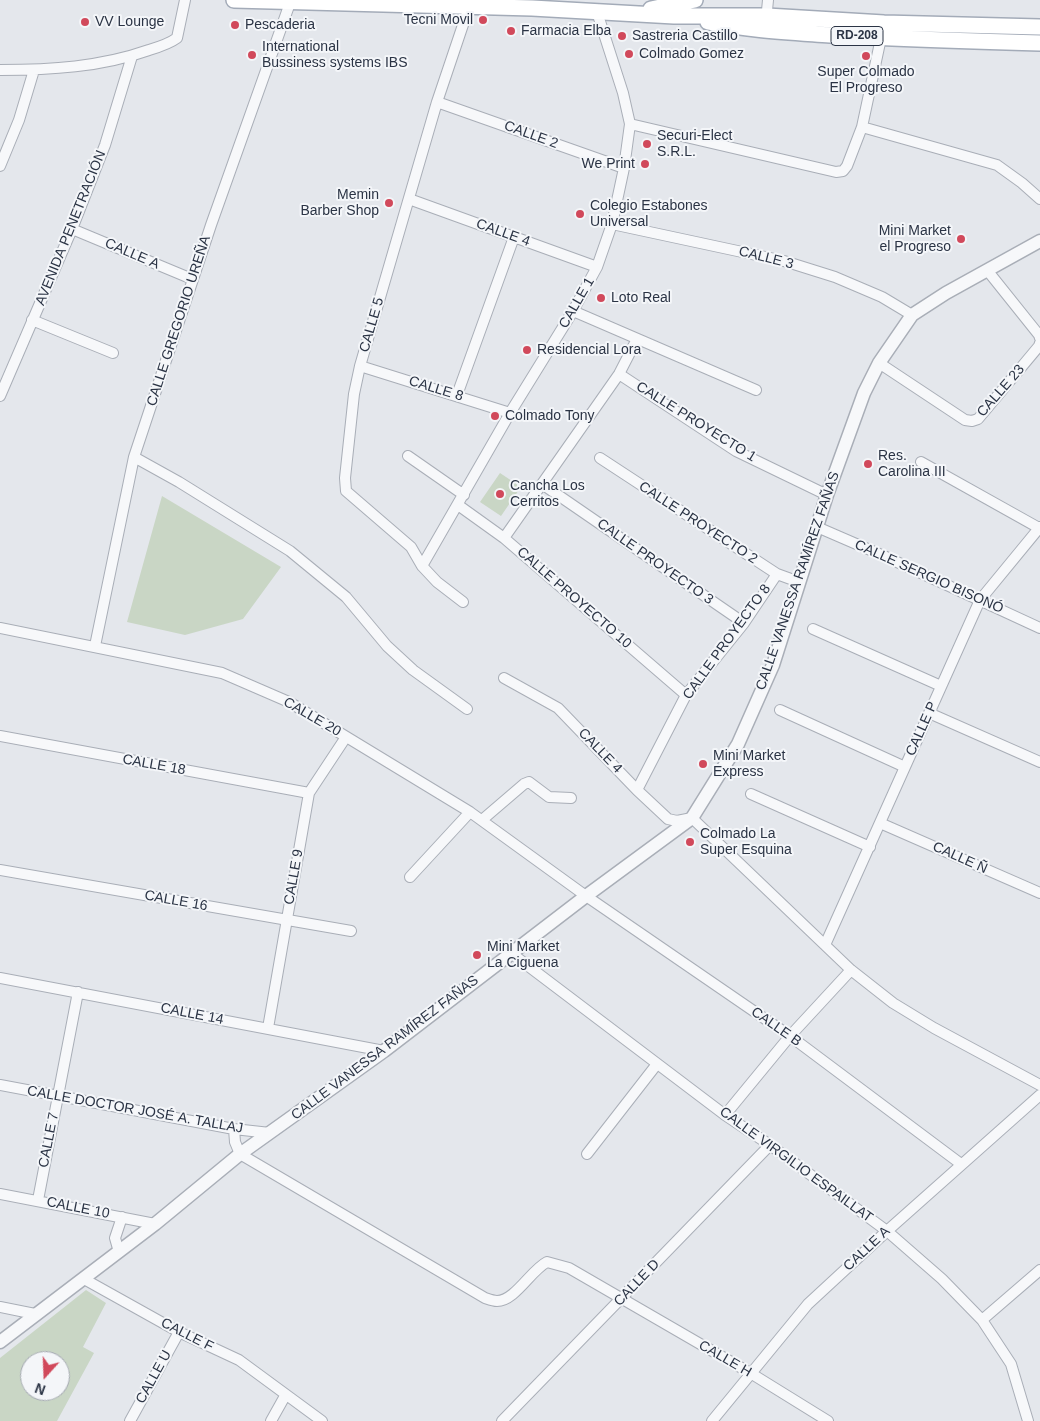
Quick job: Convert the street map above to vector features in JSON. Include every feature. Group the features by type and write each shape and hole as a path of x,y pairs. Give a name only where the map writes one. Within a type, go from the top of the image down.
{"main road":[{"name":"RD-208","path":"234,0 630,13 674,16 736,27 766,23 884,23 1040,27"},
{"path":"630,13 696,0"},
{"name":"RD-208","path":"766,23 881,38 1040,43"}],"street":[{"path":"0,70 34,70 87,65 132,56 173,41 177,38 185,0"},
{"path":"766,23 768,0"},
{"name":"CALLE GREGORIO UREÑA","path":"95,646 134,457 192,280 290,3"},
{"name":"CALLE 5","path":"464,602 437,582 422,566 412,547 346,491 345,478 354,394 360,366 437,102 469,8"},
{"name":"CALLE 1","path":"422,566 510,413 573,311 597,267 612,224 624,168 630,124 623,93 597,12"},
{"path":"630,124 836,172 842,171 847,166 862,127 881,38"},
{"name":"AVENIDA PENETRACIÓN","path":"0,396 72,229 105,144 132,56"},
{"path":"0,166 19,120 34,70"},
{"name":"CALLE 2","path":"437,102 624,168"},
{"path":"862,127 997,165 1022,182 1040,199"},
{"name":"CALLE 4","path":"409,199 597,267"},
{"name":"CALLE 3","path":"612,224 784,261 835,278 882,297 912,315"},
{"name":"CALLE A","path":"72,229 192,280"},
{"path":"457,395 514,237"},
{"name":"CALLE VANESSA RAMÍREZ FAÑAS","path":"0,1342 155,1224 240,1154 384,1051 586,896 692,818 738,744 773,665 828,495 864,393 879,363 912,315 946,293 1040,242"},
{"path":"987,270 1040,338"},
{"path":"573,311 756,390"},
{"path":"32,320 113,353"},
{"path":"504,538 619,374 638,339"},
{"name":"CALLE 23","path":"879,363 965,420 972,421 978,419 1040,343"},
{"name":"CALLE 8","path":"360,366 510,413"},
{"name":"CALLE PROYECTO 1","path":"619,374 736,451 828,495"},
{"path":"408,456 464,495"},
{"path":"134,457 179,482 290,551 346,597 387,646 412,670 467,709"},
{"name":"CALLE PROYECTO 2","path":"600,458 777,574 799,582"},
{"path":"921,462 1040,527"},
{"name":"CALLE PROYECTO 3","path":"542,484 744,623"},
{"name":"CALLE PROYECTO 10","path":"458,505 504,538 686,695"},
{"name":"CALLE SERGIO BISONÓ","path":"817,527 1040,628"},
{"name":"CALLE P","path":"825,945 980,600 1040,527"},
{"name":"CALLE PROYECTO 8","path":"637,790 686,695 744,623 777,574"},
{"name":"CALLE 20","path":"0,628 222,672 289,702 470,812 586,896"},
{"path":"813,629 942,686"},
{"name":"CALLE 4","path":"504,678 558,708 637,790 668,818 677,821 692,818"},
{"path":"780,710 905,767"},
{"path":"929,713 1040,762"},
{"name":"CALLE 18","path":"0,736 309,793"},
{"name":"CALLE 9","path":"268,1028 309,793 346,737"},
{"path":"482,820 524,784 529,782 549,797 571,798"},
{"path":"751,794 870,847"},
{"path":"410,877 470,812"},
{"path":"692,818 851,970 913,1016 1040,1085"},
{"name":"CALLE Ñ","path":"880,823 1040,893"},
{"name":"CALLE 16","path":"0,870 351,931"},
{"name":"CALLE B","path":"586,896 790,1036 961,1164"},
{"name":"CALLE VIRGILIO ESPAILLAT","path":"511,953 657,1064 887,1230 942,1279 982,1320 1011,1364 1028,1421"},
{"path":"725,1114 790,1036 851,970"},
{"name":"CALLE 14","path":"0,978 384,1051"},
{"name":"CALLE 7","path":"38,1200 78,992"},
{"path":"587,1154 657,1064"},
{"name":"CALLE DOCTOR JOSÉ A. TALLAJ","path":"0,1085 234,1129 270,1133"},
{"name":"CALLE A","path":"712,1421 808,1304 887,1230 1040,1095"},
{"path":"234,1129 235,1142 240,1154"},
{"name":"CALLE D","path":"502,1421 770,1145"},
{"name":"CALLE H","path":"240,1154 485,1298 498,1301 507,1298 540,1265 547,1262 569,1268 621,1300 752,1374 828,1421"},
{"name":"CALLE 10","path":"0,1194 155,1224"},
{"path":"119,1252 115,1238 122,1217"},
{"path":"982,1320 1040,1270"},
{"name":"CALLE F","path":"84,1279 178,1332 239,1360 285,1396 322,1421"},
{"path":"0,1307 36,1314"},
{"name":"CALLE U","path":"130,1421 178,1332"},
{"path":"271,1421 285,1396"}],"green space":[{"name":"Cancha Los Cerritos","path":"500,473 521,487 501,516 480,502"},
{"path":"162,496 281,567 243,619 185,635 127,622"},
{"path":"86,1290 106,1303 83,1347 94,1353 70,1397 70,1351 20,1351 20,1401 68,1401 57,1421 0,1421 0,1358"}],"place":[{"name":"Tecni Movil","path":"483,20"},
{"name":"VV Lounge","path":"85,22"},
{"name":"Pescaderia","path":"235,25"},
{"name":"Farmacia Elba","path":"511,31"},
{"name":"Sastreria Castillo","path":"622,36"},
{"name":"Colmado Gomez","path":"629,54"},
{"name":"International Bussiness systems IBS","path":"252,55"},
{"name":"Super Colmado El Progreso","path":"866,56"},
{"name":"Securi-Elect S.R.L.","path":"647,144"},
{"name":"We Print","path":"645,164"},
{"name":"Memin Barber Shop","path":"389,203"},
{"name":"Colegio Estabones Universal","path":"580,214"},
{"name":"Mini Market el Progreso","path":"961,239"},
{"name":"Loto Real","path":"601,298"},
{"name":"Residencial Lora","path":"527,350"},
{"name":"Colmado Tony","path":"495,416"},
{"name":"Res. Carolina III","path":"868,464"},
{"name":"Cancha Los Cerritos","path":"500,494"},
{"name":"Mini Market Express","path":"703,764"},
{"name":"Colmado La Super Esquina","path":"690,842"},
{"name":"Mini Market La Ciguena","path":"477,955"}]}
